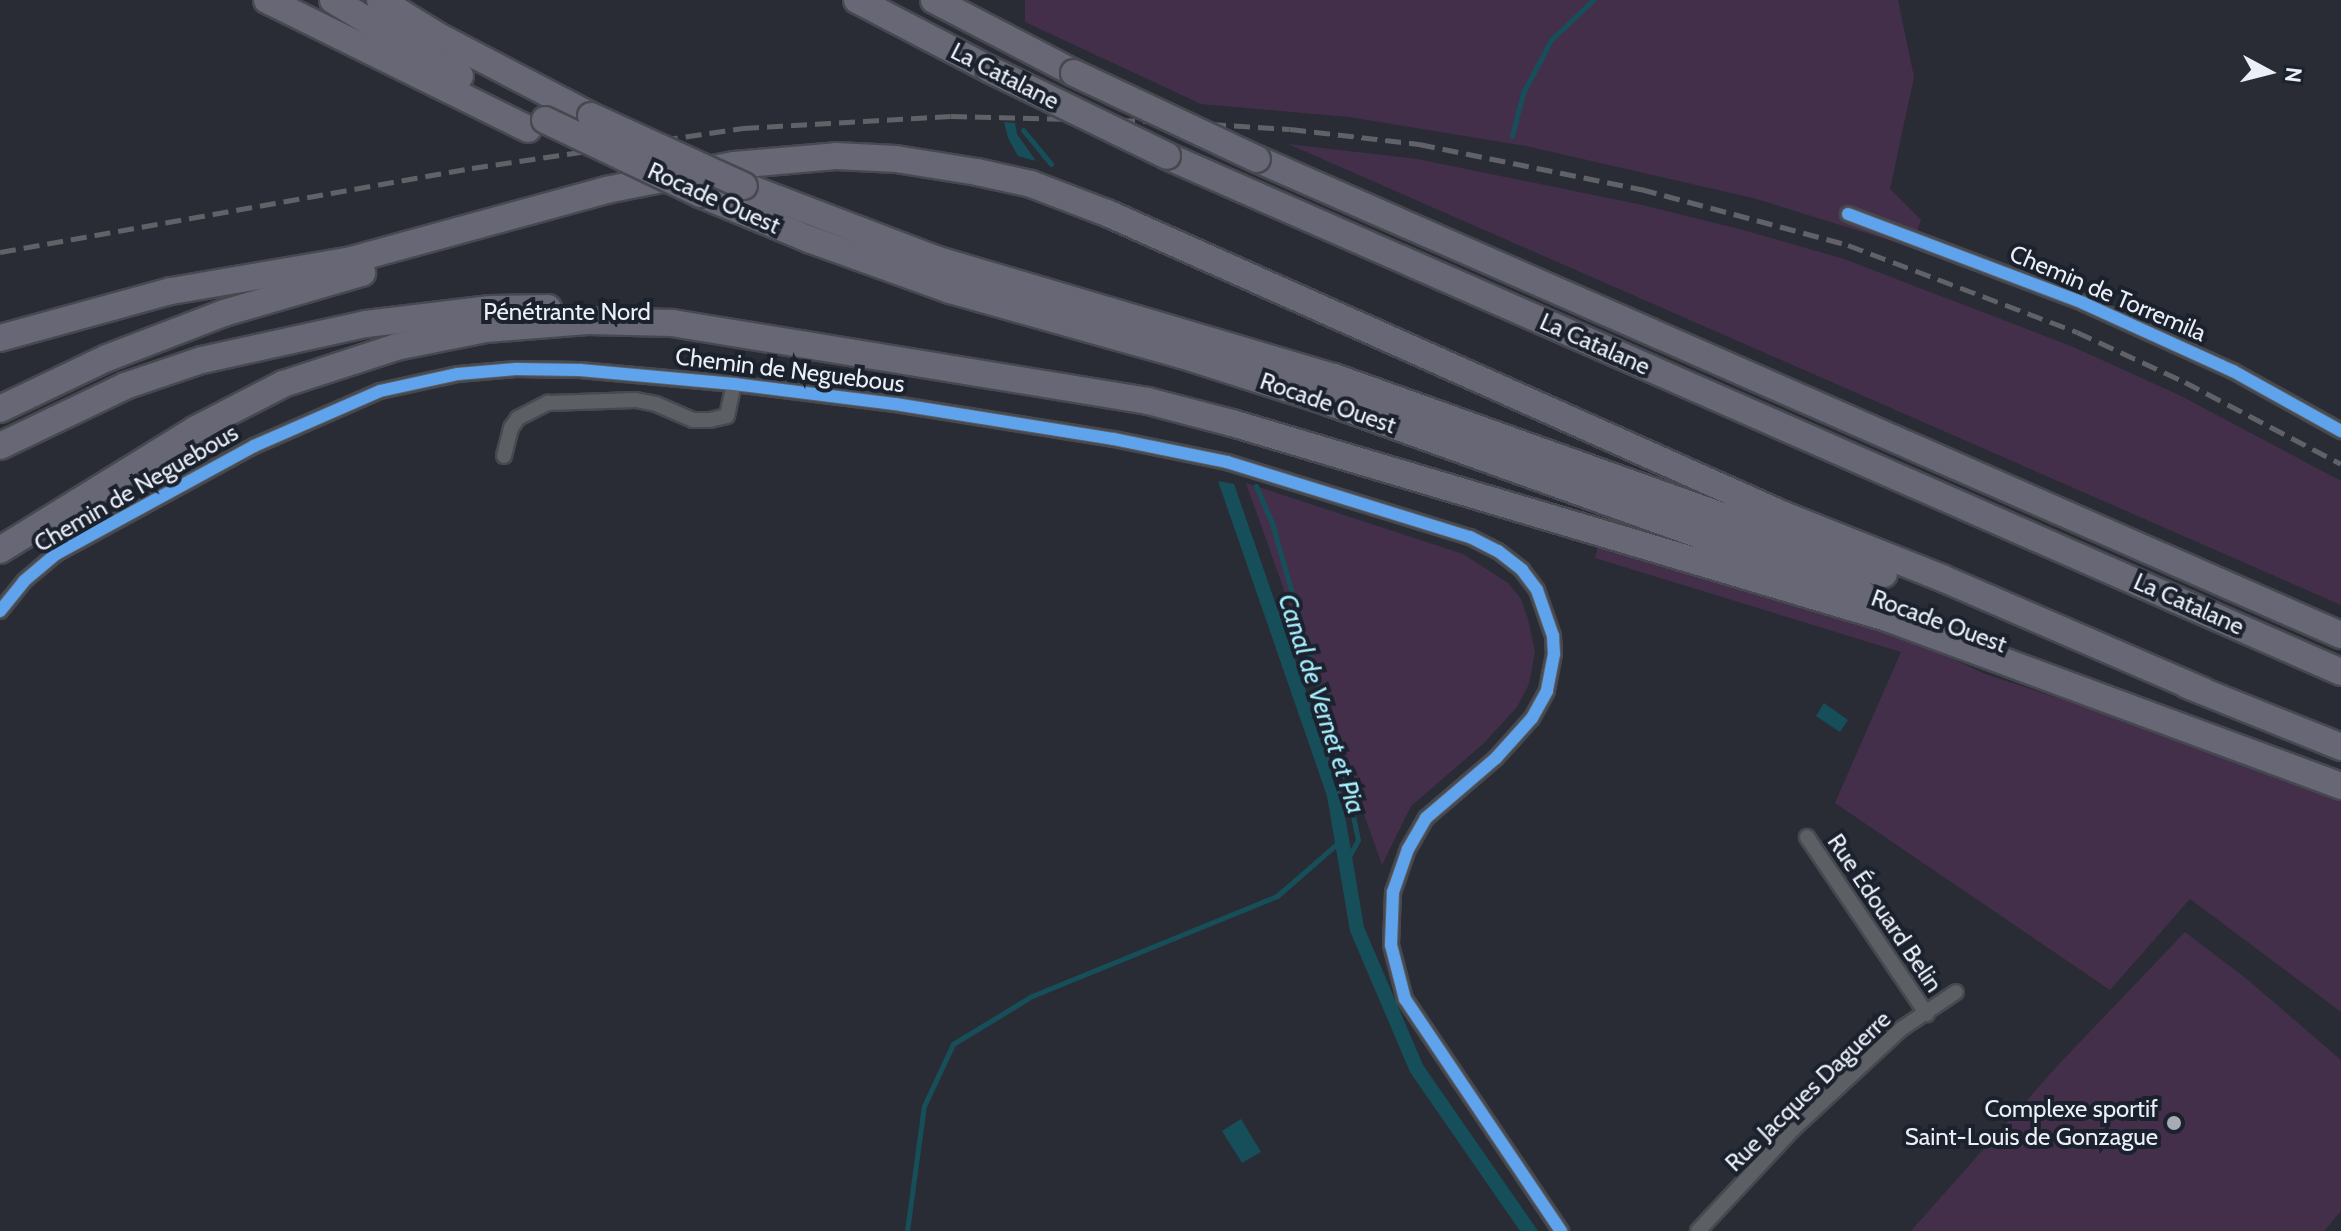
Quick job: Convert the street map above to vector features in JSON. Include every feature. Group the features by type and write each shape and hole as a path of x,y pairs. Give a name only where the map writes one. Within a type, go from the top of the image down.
{"highway":[{"path":"267,0 536,125"},
{"name":"Rocade Ouest","path":"333,0 536,125 811,240 950,290 1182,355 1578,489 2121,688 2341,773"},
{"name":"Rocade Ouest","path":"380,0 542,92 591,116 744,186 938,260 1334,377 1570,459 2203,691"},
{"path":"403,0 542,92"},
{"name":"La Catalane","path":"857,0 1167,156 2341,672"},
{"name":"La Catalane","path":"934,0 1074,73 1257,159 2341,635"},
{"path":"0,409 107,358 224,313 440,250 618,193 690,190 762,161 836,156 896,159 1031,184 1107,213 1786,516 1942,578 2341,747"},
{"path":"0,338 171,291 347,261 606,190 690,190"},
{"name":"Pénétrante Nord","path":"0,446 125,386 202,360 366,324 490,309 589,308 674,313 952,359 1067,381 1148,401"},
{"path":"0,550 194,430 283,384 396,347 486,329 588,321 672,323 1148,401 1648,544 1887,618 2341,786"},
{"path":"0,560 46,524"}],"street":[{"name":"Chemin de Torremila","path":"1848,214 2083,303 2233,371 2341,431"},
{"name":"Chemin de Neguebous","path":"0,611 24,581 56,554 254,446 380,391 458,374 516,369 580,370 734,384 910,406 1227,462 1470,537 1498,551 1522,570 1537,590 1553,636 1554,654 1547,691 1532,718 1496,758 1426,818 1414,839 1393,892 1391,945 1405,999 1561,1231"},
{"path":"504,456 511,428 518,418 548,403 636,400 656,404 693,420 710,420 727,416 734,384"},
{"name":"Rue Édouard Belin","path":"1807,837 1927,1014"},
{"name":"Rue Jacques Daguerre","path":"1698,1231 1793,1129 1901,1029 1956,992"}],"shaded area":[{"path":"1025,0 1898,0 1914,77 1890,189 1921,220 1911,247 1753,198 1526,146 1349,117 1201,104 1025,22"},
{"path":"1288,144 1417,159 1638,204 1743,230 1844,259 2071,346 2179,395 2341,481 2341,605"},
{"path":"1246,483 1463,554 1508,583 1521,599 1535,652 1529,684 1517,707 1483,744 1411,806 1382,865"},
{"path":"1599,543 1907,638 1985,674 2134,723 2341,800 2341,1012 2190,899 2110,990 1835,803 1901,652 1595,558"},
{"name":"Complexe sportif Saint-Louis de Gonzague","path":"2185,932 2248,980 2341,1060 2341,1211 2324,1231 1911,1231 2059,1064"}],"water":[{"path":"1004,122 1015,123 1017,134 1036,161 1018,156"},
{"name":"Canal de Vernet et Pia","path":"1218,481 1234,484 1341,792 1364,927 1423,1065 1538,1231 1520,1231 1410,1072 1350,931 1327,796"},
{"path":"1824,703 1848,720 1840,732 1816,716"},
{"path":"1241,1119 1261,1152 1242,1163 1222,1131"}],"waterway":[{"path":"1512,136 1523,93 1551,40 1593,0"},
{"path":"1023,130 1051,164"},
{"path":"1256,486 1272,523 1348,791 1358,840 1349,856"},
{"path":"907,1231 924,1106 953,1044 1032,996 1277,896 1340,841"}],"railway":[{"path":"0,252 472,168 743,128 951,116 1162,121 1290,129 1419,144 1641,189 1848,245 2077,332 2185,382 2341,464"}],"cycle path":[{"path":"1848,214 2083,303 2233,371 2341,431"},
{"path":"0,611 24,581 56,554 254,446 380,391 458,374 516,369 580,370 734,384 895,404 1114,439 1227,462 1470,537 1498,551 1522,570 1537,590 1553,636 1554,654 1547,691 1532,718 1496,758 1426,818 1408,849 1393,892 1391,945 1405,999 1561,1231"}],"place":[{"name":"Complexe sportif Saint-Louis de Gonzague","path":"2174,1123"}]}
